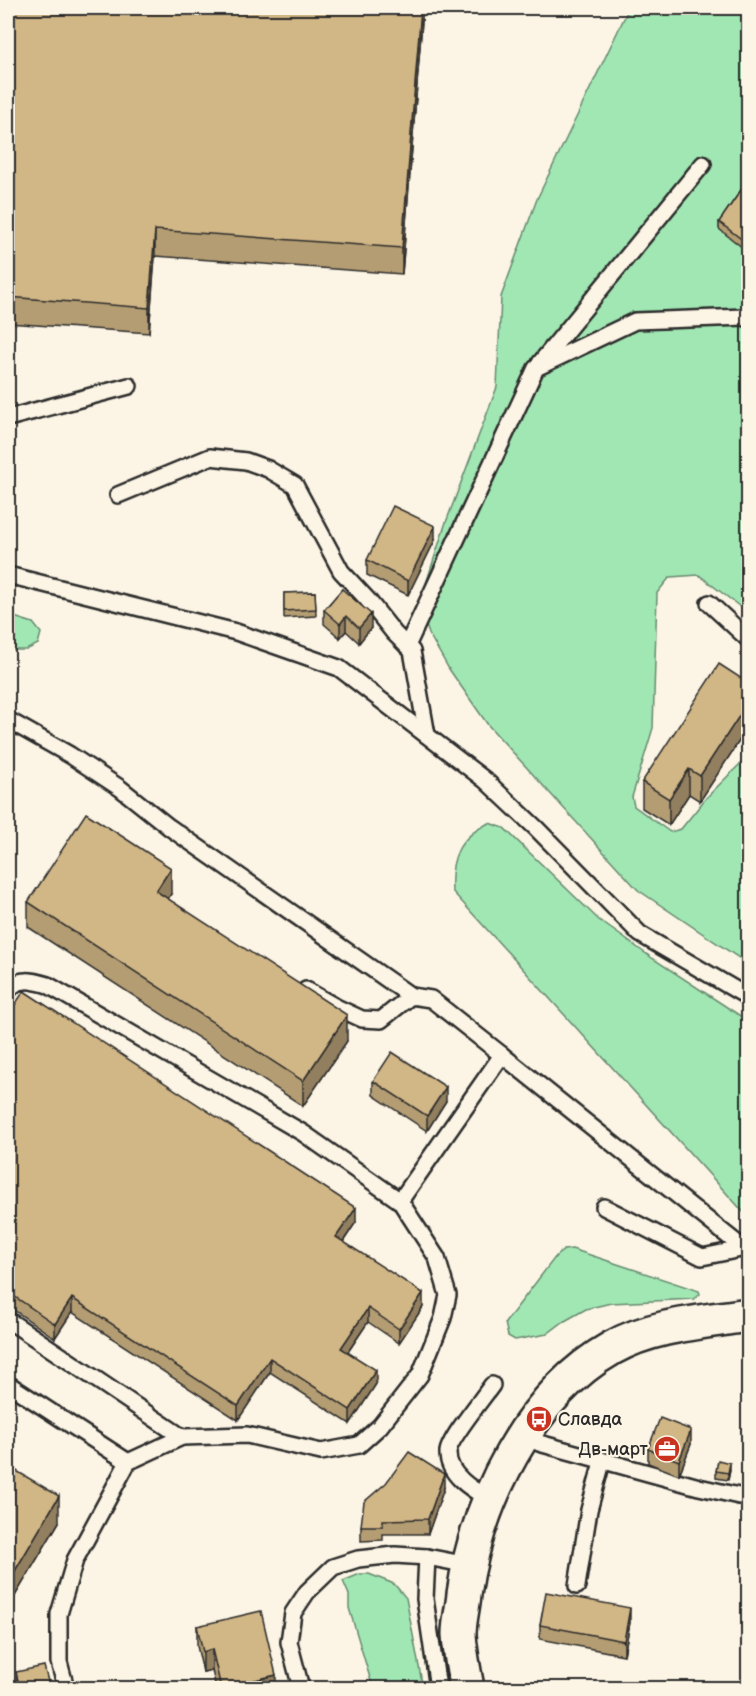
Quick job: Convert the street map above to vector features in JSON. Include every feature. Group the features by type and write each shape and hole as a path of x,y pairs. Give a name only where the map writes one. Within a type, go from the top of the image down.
{"main road":[{"path":"468,1689 459,1632 468,1565 490,1500 505,1466 548,1401 577,1371 614,1347 658,1330 748,1316"},
{"path":"479,1689 472,1632 483,1570 504,1509 538,1443 564,1411 593,1386 624,1367 661,1353 748,1338"}],"lane":[{"path":"407,646 536,368 703,164"},
{"path":"536,368 635,321 745,316 748,319"},
{"path":"8,418 129,386"},
{"path":"118,495 210,457 246,461 282,476 295,485 341,572 412,651 428,735"},
{"path":"9,574 236,632 339,668 486,780 640,934 748,997"},
{"path":"709,603 748,639"},
{"path":"8,720 70,755 120,788 170,827 411,996 431,999 747,1250"},
{"path":"8,991 10,987 27,979 48,985 303,1133 400,1202 437,1258 448,1295 443,1318 420,1375 380,1426 359,1445 321,1452 247,1435 182,1437 128,1462 75,1560 59,1614 59,1662 66,1689"},
{"path":"296,984 362,1019 381,1020 411,996"},
{"path":"400,1202 502,1055"},
{"path":"604,1207 702,1257 747,1250"},
{"path":"8,1320 182,1437"},
{"path":"8,1384 128,1462"},
{"path":"490,1500 456,1474 448,1451 453,1440 492,1385"},
{"path":"538,1443 602,1462 748,1498"},
{"path":"577,1586 589,1510 602,1462"},
{"path":"301,1689 289,1642 293,1613 307,1592 333,1567 358,1559 395,1555 427,1557 468,1565"},
{"path":"427,1557 425,1599 438,1689"}],"green space":[{"path":"629,8 748,8 748,613 699,575 670,577 657,593 653,728 632,797 634,806 670,832 681,829 706,798 748,756 748,964 638,890 488,725 449,669 429,634 419,605 445,525 497,387 501,297 537,199"},
{"path":"8,615 33,623 41,633 38,644 26,650 8,650"},
{"path":"489,823 504,828 599,920 748,1021 748,1217 452,891 453,869 458,850 470,835"},
{"path":"572,1249 699,1291 700,1294 694,1299 611,1303 586,1309 547,1334 515,1340 508,1336 505,1323 556,1256 564,1250"},
{"path":"360,1574 369,1574 394,1584 406,1598 423,1688 373,1688 349,1608 349,1595 343,1581"}],"building":[{"path":"8,8 421,8 402,248 155,230 149,308 8,297"},
{"path":"748,180 748,244 719,222"},
{"path":"393,506 435,526 408,581 367,560"},
{"path":"342,589 371,614 359,628 346,616 340,624 324,610"},
{"path":"315,592 316,609 284,611 284,593"},
{"path":"719,664 742,679 748,670 748,709 745,707 700,776 689,769 669,799 642,782"},
{"path":"86,813 171,868 156,891 347,1015 303,1081 28,902"},
{"path":"24,991 356,1208 336,1237 423,1293 399,1329 368,1308 341,1348 376,1370 350,1410 270,1358 238,1406 72,1298 55,1324 8,1292 8,1015"},
{"path":"392,1052 446,1087 427,1116 373,1081"},
{"path":"660,1418 691,1430 679,1461 648,1449"},
{"path":"409,1452 444,1474 428,1519 383,1520 383,1526 361,1526 364,1502 386,1483"},
{"path":"718,1460 730,1463 728,1473 716,1471"},
{"path":"8,1466 59,1496 9,1581 8,1580"},
{"path":"546,1592 630,1608 624,1641 540,1625"},
{"path":"261,1611 276,1675 221,1688 212,1649 203,1652 197,1626"},
{"path":"44,1666 50,1689 20,1689 16,1672"}],"place":[{"name":"Славда","path":"539,1419"},
{"name":"Дв-март","path":"667,1449"}]}
